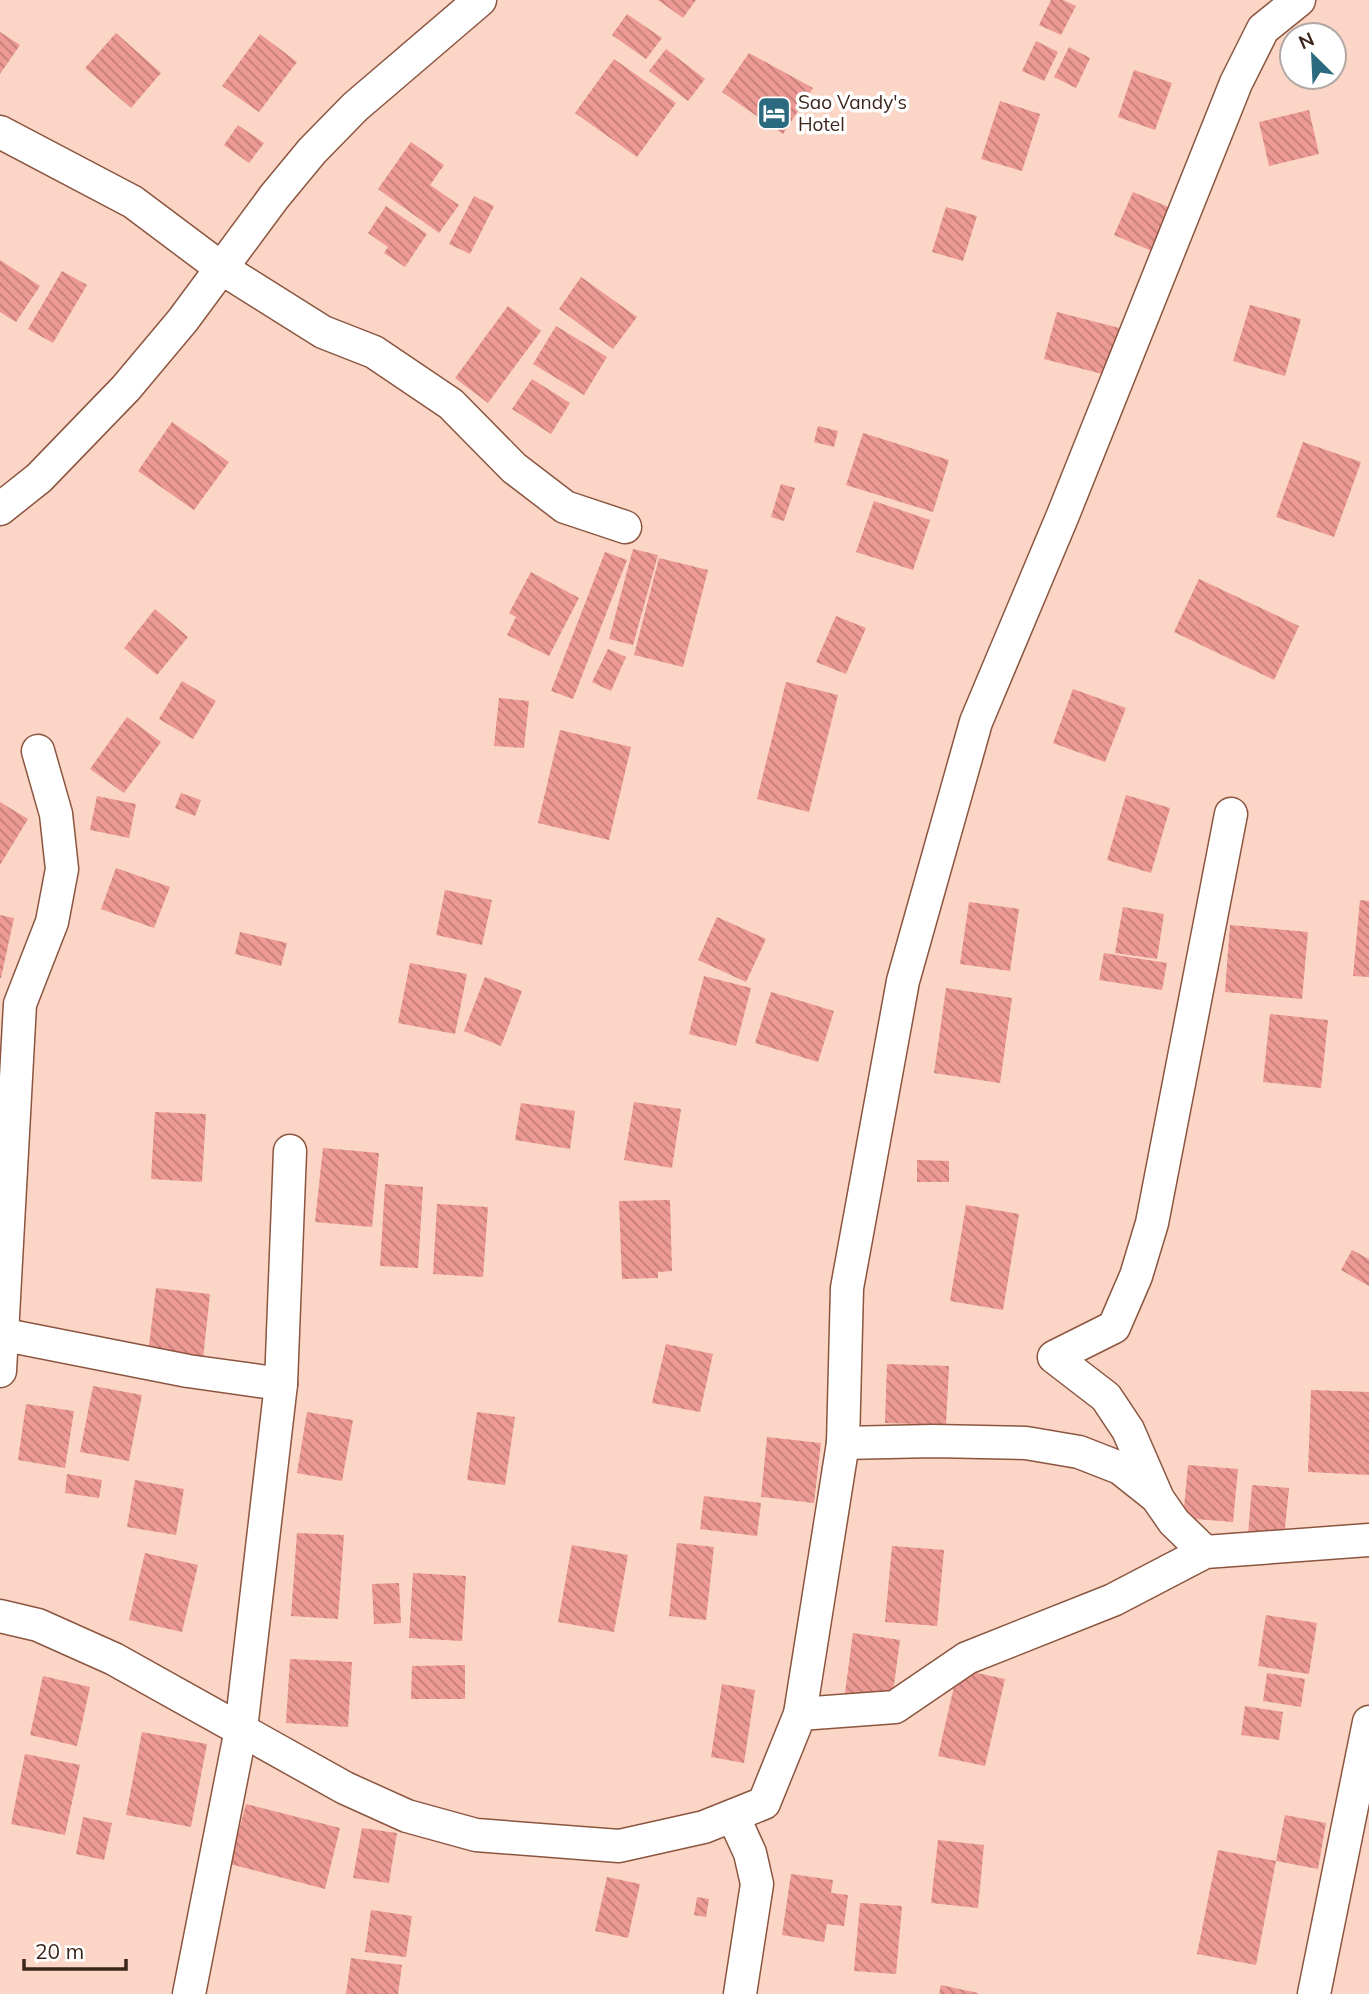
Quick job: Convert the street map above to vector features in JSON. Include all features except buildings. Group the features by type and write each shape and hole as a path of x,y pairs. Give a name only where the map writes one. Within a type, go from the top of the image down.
{"street":[{"path":"0,509 39,478 126,388 183,320 274,197 321,142 355,107 480,0"},
{"path":"0,1616 38,1625 114,1659 345,1788 406,1816 476,1835 619,1846 704,1827 764,1803 800,1714 843,1443 847,1288 898,1008 976,722 1063,515 1236,83 1264,29 1299,0"},
{"path":"0,132 133,202 221,268 323,332 374,352 451,404 514,468 565,507 625,527"},
{"path":"0,1371 20,1004 52,922 62,869 56,814 38,751"},
{"path":"1205,1552 1174,1522 1158,1499 1128,1430 1106,1397 1054,1357 1114,1327 1136,1276 1152,1223 1231,814"},
{"path":"189,1994 241,1729 281,1384 290,1150"},
{"path":"1,1334 188,1371 281,1384"},
{"path":"843,1443 1026,1443 1079,1452 1120,1468 1158,1499"},
{"path":"800,1714 895,1707 967,1658 1113,1600 1205,1552 1369,1540"},
{"path":"1314,1994 1369,1722"},
{"path":"733,1816 750,1853 757,1884 740,1994"}],"place":[{"name":"Sao Vandy's Hotel","path":"774,113"}]}
